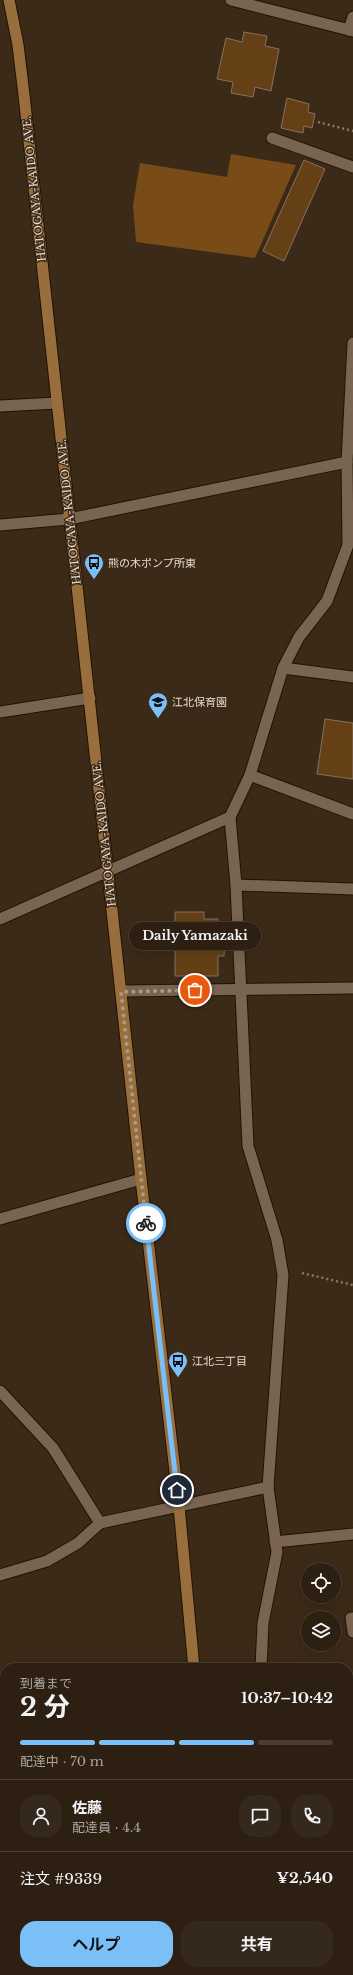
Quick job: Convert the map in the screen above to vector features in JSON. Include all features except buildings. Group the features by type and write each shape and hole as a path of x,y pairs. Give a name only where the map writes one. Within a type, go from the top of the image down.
{"main road":[{"name":"HATOGAYA-KAIDO AVE.","path":"9,0 18,45 23,88 141,1179 179,1506 194,1663"}],"street":[{"path":"232,0 351,31 353,17"},
{"path":"272,138 353,167"},
{"path":"261,1663 263,1622 277,1552 268,1487 283,1274 277,1240 248,1146 236,885 230,817 250,775 283,668 299,637 327,601 348,545 347,462 353,343"},
{"path":"0,406 57,403"},
{"path":"0,525 69,519 347,462"},
{"path":"283,668 353,677"},
{"path":"0,712 90,698"},
{"path":"250,775 353,814"},
{"path":"0,919 230,817"},
{"path":"236,885 353,889"},
{"path":"121,992 353,988"},
{"path":"0,1219 141,1179"},
{"path":"0,1391 52,1448 100,1523"},
{"path":"0,1575 47,1561 78,1543 100,1523 268,1487"},
{"path":"275,1542 353,1534"},
{"path":"353,1618 351,1618 353,1632"}],"path":[{"path":"318,122 353,131"},
{"path":"282,1269 353,1285"}],"shaded area":[{"path":"231,154 296,165 255,258 136,242 133,205 140,163 227,177"}],"way so far":[{"path":"146,1223 121,992 195,990"}],"place":[{"name":"熊の木ポンプ所東","path":"94,580"},
{"name":"江北保育園","path":"158,719"},
{"name":"Daily Yamazaki","path":"195,990"},
{"name":"江北三丁目","path":"178,1378"}],"route":[{"path":"146,1223 177,1490"}]}
